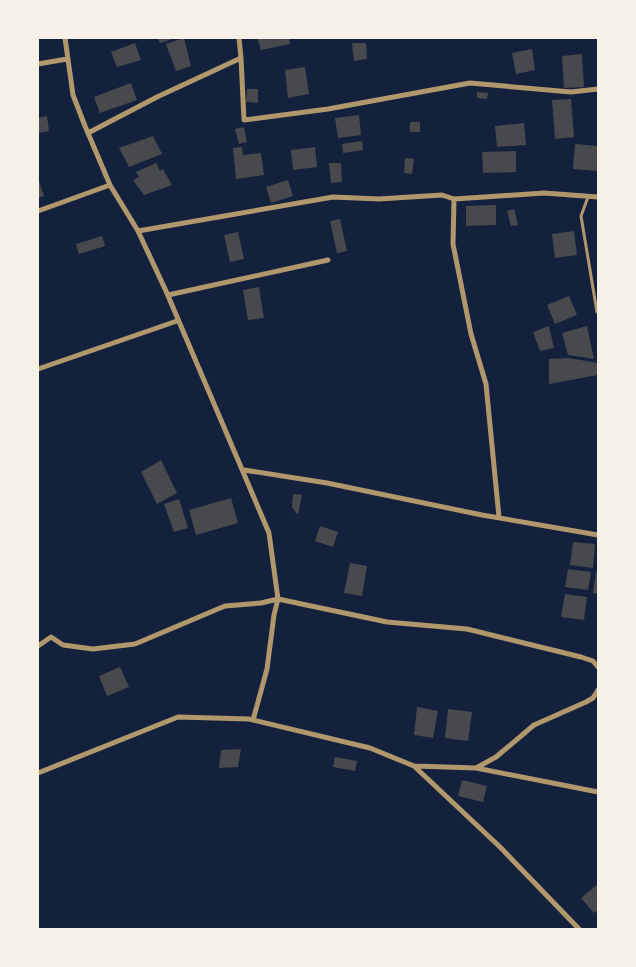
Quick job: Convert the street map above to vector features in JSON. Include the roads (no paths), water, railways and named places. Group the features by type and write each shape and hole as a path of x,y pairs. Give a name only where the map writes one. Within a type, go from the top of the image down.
{"street":[{"path":"65,38 74,95 88,133 110,186 138,231 168,295 177,321 244,470 269,533 278,599 267,669 253,720"},
{"path":"239,38 244,120 328,110 470,83 570,92 598,89"},
{"path":"88,133 157,97 241,58"},
{"path":"38,64 67,59"},
{"path":"38,211 110,186"},
{"path":"138,231 334,197 379,199 442,195 454,199 544,193 598,197"},
{"path":"454,199 453,244 471,334 486,384 499,517"},
{"path":"168,295 328,260"},
{"path":"38,369 177,321"},
{"path":"244,470 327,483 598,535"},
{"path":"38,646 51,637 64,645 93,649 135,644 225,606 261,604 278,599 387,622 467,630 593,661 598,667"},
{"path":"476,768 496,757 526,730 586,702 598,690"},
{"path":"38,773 178,717 253,720 370,748 414,766 476,768 598,792"},
{"path":"414,766 500,847 572,927 580,930"}],"lane":[{"path":"588,197 581,216 597,312"}]}
